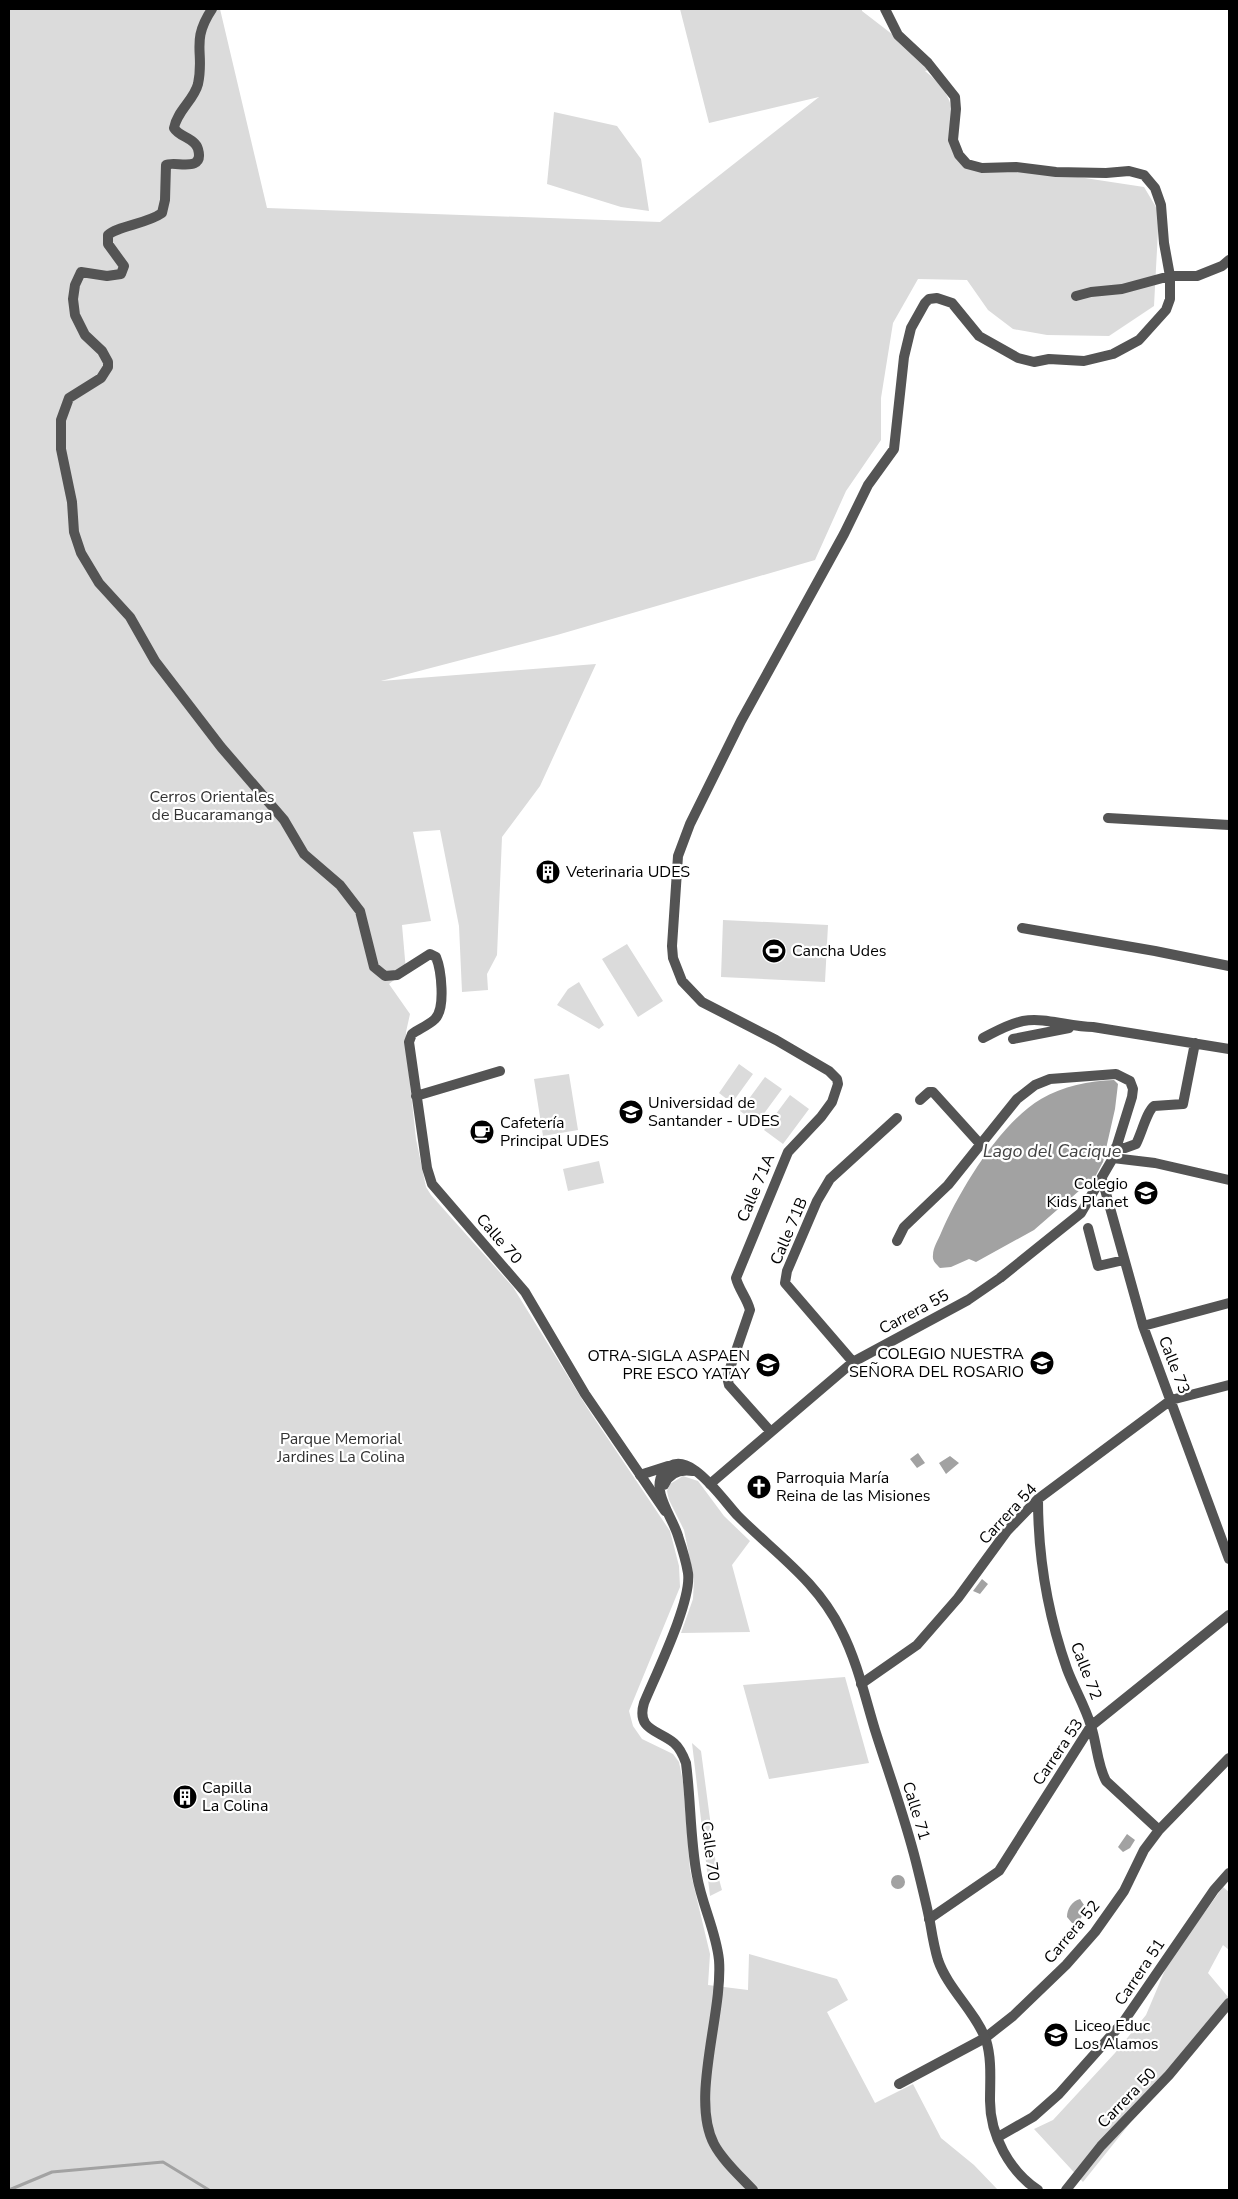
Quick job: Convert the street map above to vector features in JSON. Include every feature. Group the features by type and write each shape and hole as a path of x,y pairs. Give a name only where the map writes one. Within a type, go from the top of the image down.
{"street":[{"name":"Calle 70","path":"212,9 201,28 198,41 198,83 195,92 177,118 174,128 176,132 196,145 198,150 197,157 190,165 172,162 166,165 164,172 165,200 162,213 146,222 119,228 108,235 108,244 124,266 121,274 107,276 81,272 74,285 73,299 79,326 85,335 102,351 108,362 108,367 101,378 69,398 61,420 61,449 72,502 76,543 94,575 130,618 155,661 211,734 284,820 304,854 340,885 360,911 374,967 381,974 397,975 430,954 433,954 436,958 440,972 441,1004 436,1018 410,1037 416,1096 427,1168 432,1184 525,1292 585,1394 675,1527"},
{"path":"885,9 898,35 928,63 955,96 956,109 953,140 959,155 967,164 982,168 1016,167 1056,172 1106,173 1129,171 1144,175 1155,188 1161,205 1164,243 1170,276"},
{"path":"1076,296 1091,292 1122,289 1170,276 1197,276 1222,266 1229,260"},
{"name":"Calle 71A","path":"771,1432 729,1385 727,1377 750,1310 748,1302 738,1288 736,1278 788,1152 821,1117 832,1102 838,1084 829,1071 776,1040 702,1002 682,981 673,958 672,946 678,856 690,824 741,721 844,534 868,485 894,450 904,357 911,328 925,303 930,299 937,298 952,303 979,336 1018,358 1034,362 1049,359 1084,361 1113,354 1139,340 1166,310 1170,299 1170,276"},
{"path":"1108,818 1229,825"},
{"path":"1022,928 1229,966"},
{"path":"983,1038 1009,1025 1023,1021 1040,1021 1075,1027 1093,1027 1229,1049"},
{"path":"1013,1039 1075,1027"},
{"path":"1118,1142 1132,1147 1139,1139 1150,1108 1160,1104 1180,1106 1184,1102 1195,1043"},
{"path":"416,1096 500,1071"},
{"name":"Carrera 55","path":"710,1484 854,1362 949,1311 1000,1278 1081,1213 1113,1158 1133,1090 1130,1081 1116,1074 1050,1079 1035,1085 1017,1099 948,1185 904,1227 898,1241"},
{"path":"920,1100 929,1092 933,1092 981,1145"},
{"name":"Calle 71B","path":"854,1362 785,1283 788,1271 817,1202 830,1179 897,1118"},
{"path":"1113,1158 1155,1163 1229,1180"},
{"name":"Calle 73","path":"1102,1179 1143,1326 1172,1400 1229,1559"},
{"path":"1088,1228 1098,1266 1124,1260"},
{"path":"1143,1326 1229,1303"},
{"name":"Carrera 54","path":"861,1684 917,1645 958,1598 1007,1531 1038,1499 1172,1400 1229,1385"},
{"path":"640,1475 682,1464 699,1472"},
{"path":"663,1500 661,1479 664,1473 674,1465"},
{"path":"663,1500 664,1484 668,1477 685,1470 699,1472"},
{"name":"Calle 71","path":"699,1472 740,1518 794,1567 826,1604 843,1633 861,1684 911,1845 930,1919 938,1961 985,2038 990,2064 991,2112 998,2137 1011,2165 1038,2190"},
{"name":"Calle 72","path":"1038,1499 1038,1535 1053,1623 1068,1670 1091,1726 1102,1773 1106,1781 1159,1830"},
{"name":"Calle 70","path":"663,1500 675,1527 688,1572 687,1597 644,1703 642,1717 649,1729 677,1746 686,1763 697,1877 714,1935 719,1961 718,1993 705,2098 706,2116 709,2132 715,2145 753,2190"},
{"name":"Carrera 53","path":"930,1919 999,1871 1091,1726 1229,1615"},
{"name":"Carrera 52","path":"899,2084 985,2038 1027,2003 1066,1965 1095,1932 1124,1891 1144,1850 1159,1830 1229,1758"},
{"name":"Carrera 51","path":"998,2137 1033,2117 1060,2094 1124,2021 1214,1890 1229,1873"},
{"name":"Carrera 50","path":"1066,2190 1101,2146 1169,2075 1229,2003"}],"green space":[{"path":"9,9 220,9 267,208 660,222 819,97 709,123 680,9 862,9 862,11 936,68 925,71 936,81 949,99 954,120 955,157 986,172 1032,170 1144,187 1159,212 1154,306 1109,336 1047,335 1013,329 988,310 967,280 918,279 893,323 881,398 881,440 846,491 815,560 557,635 381,681 596,664 540,786 502,837 497,955 487,974 488,990 462,992 459,926 440,830 413,832 431,921 402,925 406,971 389,984 410,1014 406,1032 407,1057 416,1139 426,1187 513,1287 588,1409 670,1531 679,1566 680,1587 629,1711 633,1726 642,1739 673,1754 679,1762 683,1782 690,1870 710,1954 708,1985 748,1990 749,1954 837,1979 848,2000 827,2012 875,2103 913,2084 941,2138 974,2165 998,2190 9,2190"},
{"path":"554,112 617,126 641,159 649,211 621,207 547,184"},
{"name":"Cancha Udes","path":"723,920 828,925 825,982 721,977"},
{"path":"627,944 663,1001 638,1017 602,959"},
{"path":"579,982 604,1025 599,1029 557,1005 568,989"},
{"path":"739,1064 753,1074 732,1103 719,1093"},
{"path":"569,1074 578,1130 543,1136 534,1079"},
{"path":"765,1077 782,1089 757,1123 740,1111"},
{"path":"790,1095 809,1109 783,1144 764,1130"},
{"path":"599,1161 604,1183 568,1191 563,1169"},
{"path":"683,1476 698,1481 724,1516 750,1541 732,1565 750,1632 681,1633 693,1599 694,1579 684,1530 669,1500 667,1491 670,1484"},
{"path":"845,1677 869,1763 769,1779 743,1685"},
{"path":"692,1743 701,1751 717,1872 722,1890 710,1896"},
{"path":"1223,1887 1229,1892 1229,1950 1223,1945 1208,1973 1229,1998 1229,2009 1131,2122 1083,2182 1034,2129 1053,2120 1115,2053 1146,2015 1168,1963"}],"water":[{"name":"Lago del Cacique","path":"1114,1080 1118,1084 1115,1109 1103,1162 1095,1177 1034,1230 976,1262 969,1259 951,1267 940,1268 934,1261 933,1252 949,1216 982,1159 1011,1124 1026,1110 1049,1094 1086,1083"},
{"path":"918,1453 925,1463 917,1468 910,1459"},
{"path":"950,1456 959,1463 946,1474 939,1463"},
{"path":"982,1579 988,1584 980,1594 973,1591"},
{"path":"1127,1834 1135,1840 1130,1848 1123,1852 1118,1847"},
{"path":"895,1875 901,1875 905,1882 901,1889 895,1889 891,1885 891,1879"},
{"path":"1080,1899 1086,1908 1076,1924 1072,1923 1067,1914 1072,1903"}],"waterway":[{"path":"9,2190 52,2172 163,2162 209,2190"}],"place":[{"name":"Veterinaria UDES","path":"548,872"},
{"name":"Cancha Udes","path":"774,951"},
{"name":"Universidad de Santander - UDES","path":"631,1112"},
{"name":"Cafetería Principal UDES","path":"482,1132"},
{"name":"Colegio Kids Planet","path":"1146,1193"},
{"name":"COLEGIO NUESTRA SEÑORA DEL ROSARIO","path":"1042,1363"},
{"name":"OTRA-SIGLA ASPAEN PRE ESCO YATAY","path":"768,1365"},
{"name":"Parroquia María Reina de las Misiones","path":"759,1487"},
{"name":"Capilla La Colina","path":"185,1797"},
{"name":"Liceo Educ Los Alamos","path":"1056,2035"}],"park label":[{"name":"Cerros Orientales de Bucaramanga","path":"212,806"},
{"name":"Parque Memorial Jardines La Colina","path":"341,1448"}]}
